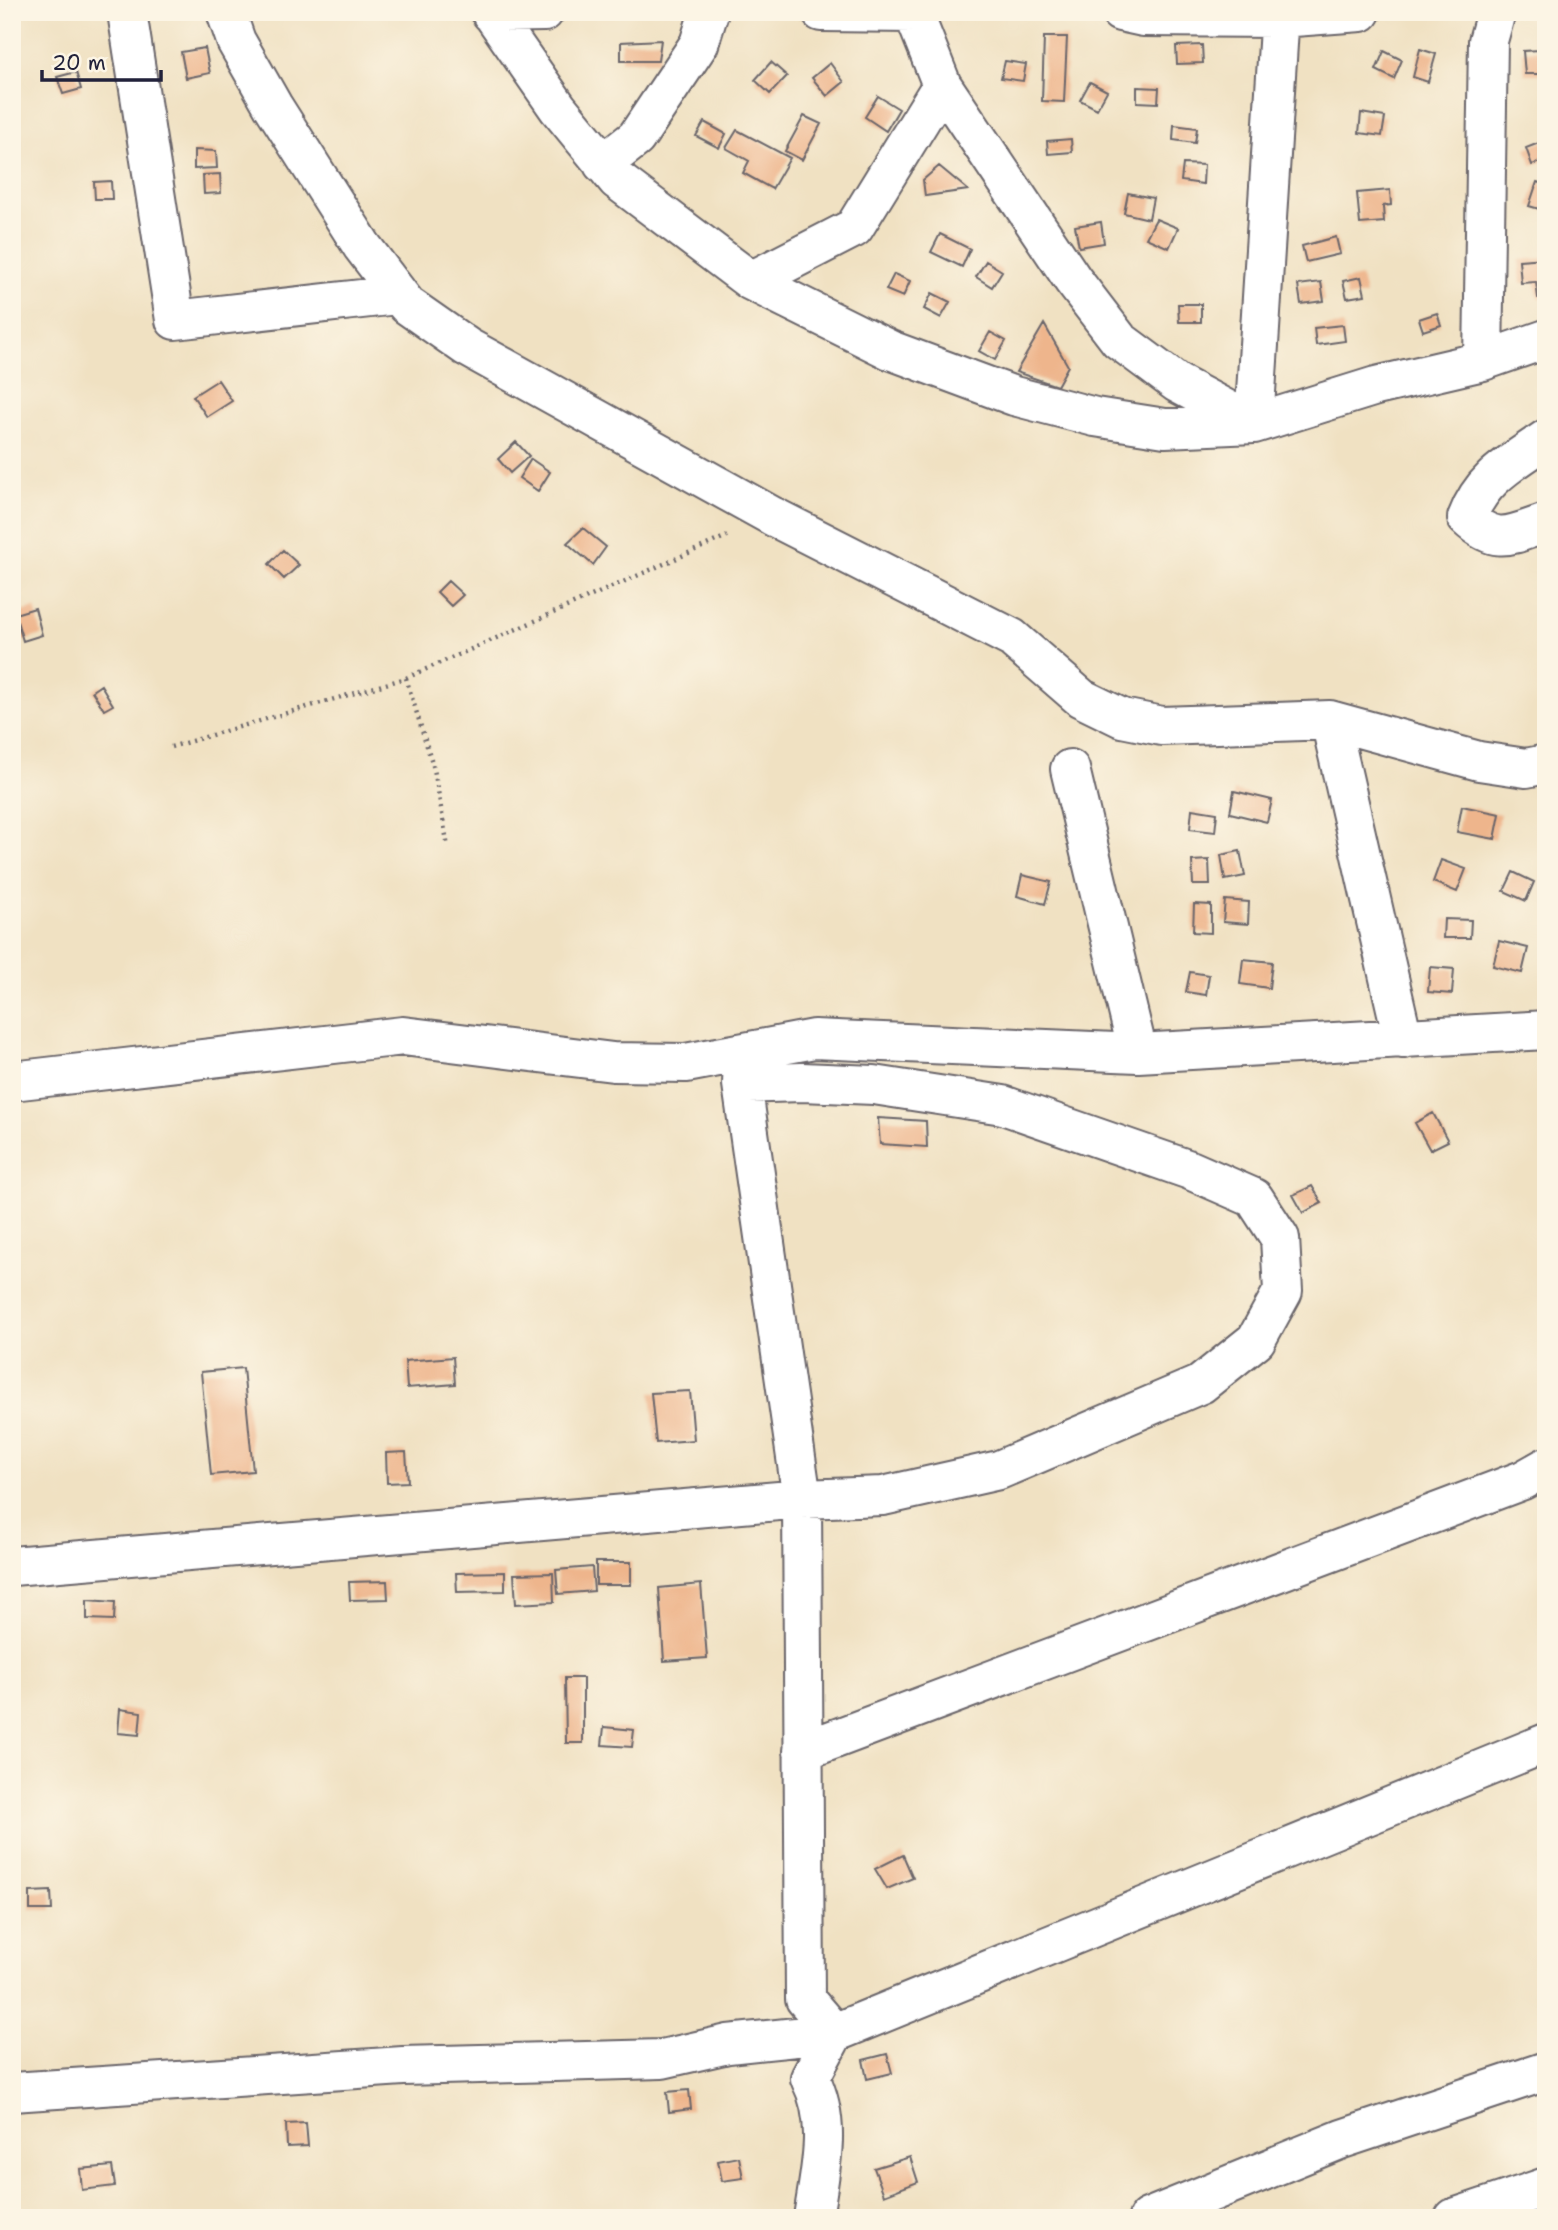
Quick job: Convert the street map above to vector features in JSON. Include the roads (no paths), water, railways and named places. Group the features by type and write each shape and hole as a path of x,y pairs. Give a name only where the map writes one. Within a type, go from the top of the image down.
{"street":[{"path":"127,12 175,320 397,295"},
{"path":"226,12 236,41 273,106 397,295 467,347 772,516 1012,638 1081,698 1122,718 1162,726 1330,720 1479,761 1526,768 1546,764"},
{"path":"491,12 544,12"},
{"path":"491,12 558,108 603,164 617,180 651,208 751,281 890,350 1014,396 1095,417 1166,428 1254,424 1376,386 1483,361 1546,339"},
{"path":"603,164 636,138 699,44 709,12"},
{"path":"821,12 913,13 942,85 1073,280 1119,340 1177,383 1254,424"},
{"path":"1120,12 1143,17 1361,12"},
{"path":"1483,361 1488,41 1496,12"},
{"path":"1254,424 1280,15"},
{"path":"751,281 854,228 942,85"},
{"path":"1546,439 1501,470 1475,495 1467,518 1484,533 1510,536 1546,523"},
{"path":"1330,720 1403,1039"},
{"path":"1070,769 1138,1053"},
{"path":"743,1069 814,1039 1138,1053 1546,1030"},
{"path":"12,1080 403,1036 613,1062 686,1063 743,1069 874,1085 1003,1105 1190,1170 1254,1198 1280,1238 1283,1291 1256,1340 1200,1384 999,1470 883,1496 802,1499 12,1566"},
{"path":"743,1069 802,1499 804,1999 834,2033"},
{"path":"803,1751 1329,1556 1523,1480 1546,1467"},
{"path":"12,2092 403,2066 662,2059 728,2044 834,2033 1546,1743"},
{"path":"813,2218 825,2137 821,2099 810,2078 834,2033"},
{"path":"1149,2218 1342,2139 1546,2071"},
{"path":"1454,2218 1546,2187"}]}
